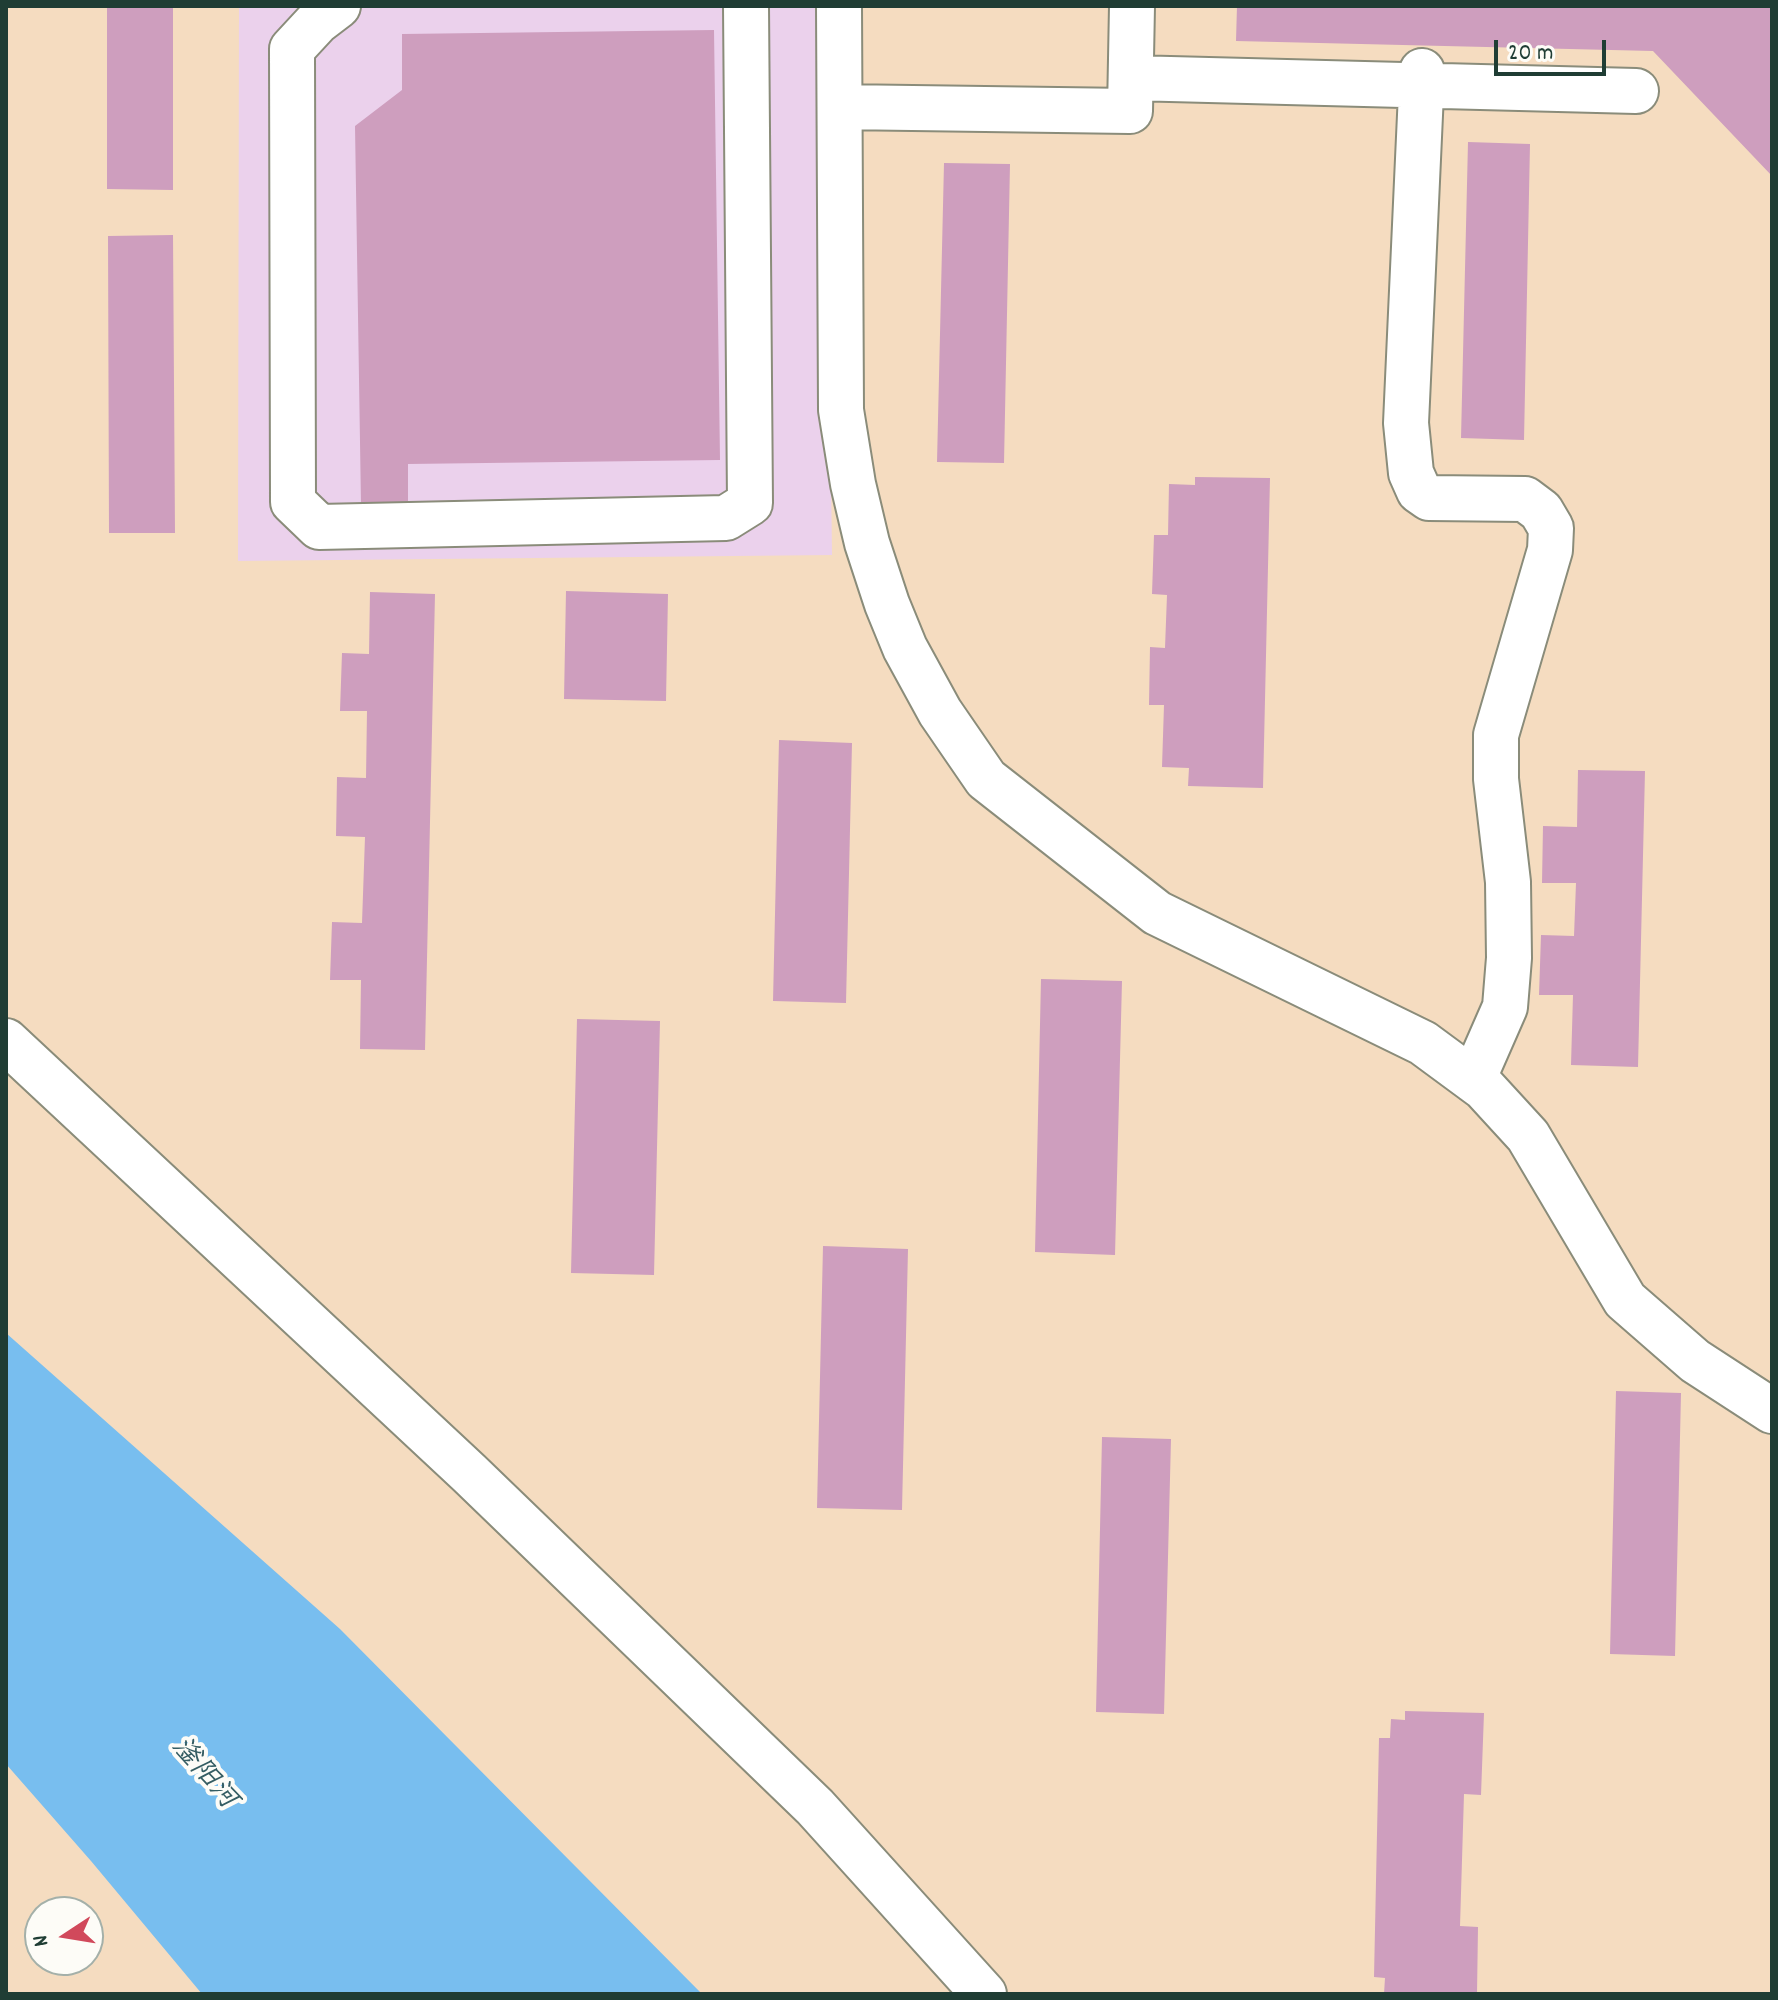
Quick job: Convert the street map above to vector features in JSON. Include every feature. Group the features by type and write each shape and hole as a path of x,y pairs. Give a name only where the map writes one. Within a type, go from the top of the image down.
{"street":[{"path":"323,11 292,49 293,502 319,527 726,518 750,503 746,6"},
{"path":"839,6 841,410 853,484 867,543 905,648 940,712 986,779 1157,913 1423,1043 1484,1088 1528,1136 1625,1300 1695,1361 1772,1411"},
{"path":"840,107 1130,111 1132,6"},
{"path":"1131,78 1422,78 1636,91"},
{"path":"1422,78 1406,423 1411,473 1419,491 1429,498 1525,499 1541,511 1551,528 1550,550 1496,735 1496,779 1508,882 1509,958 1505,1007 1473,1080"},
{"path":"6,1041 469,1473 815,1807 984,1994"}],"shaded area":[{"path":"239,6 825,6 832,555 238,561"}],"water":[{"name":"滏阳河","path":"6,1333 340,1629 702,1994 202,1994 6,1764"}],"building":[{"path":"107,6 173,6 173,190 107,189"},
{"path":"1237,6 1772,6 1772,176 1653,51 1236,41"},
{"path":"714,30 720,460 408,464 408,504 361,505 355,126 402,90 402,34"},
{"path":"1468,142 1530,144 1524,440 1461,438"},
{"path":"944,163 1010,164 1004,463 937,462"},
{"path":"173,235 175,533 109,533 108,236"},
{"path":"1195,477 1270,478 1263,788 1188,786 1189,768 1162,767 1164,705 1149,705 1150,647 1165,648 1167,595 1152,594 1154,535 1168,535 1169,484 1195,485"},
{"path":"566,591 668,594 666,701 564,699"},
{"path":"370,592 435,594 425,1050 360,1049 361,980 330,980 332,922 362,923 365,837 336,836 337,777 366,778 367,711 340,711 342,653 369,654"},
{"path":"779,740 852,743 846,1003 773,1001"},
{"path":"1578,770 1645,771 1638,1067 1571,1065 1573,995 1539,995 1541,935 1574,936 1576,883 1542,883 1543,826 1577,827"},
{"path":"1041,979 1122,981 1115,1255 1035,1252"},
{"path":"577,1019 660,1021 654,1275 571,1273"},
{"path":"823,1246 908,1249 902,1510 817,1508"},
{"path":"1616,1391 1681,1393 1675,1656 1610,1654"},
{"path":"1102,1437 1171,1439 1164,1714 1096,1712"},
{"path":"1405,1711 1484,1713 1481,1795 1464,1794 1460,1926 1478,1927 1477,1994 1384,1994 1385,1978 1374,1977 1379,1738 1390,1738 1391,1719 1405,1720"}]}
